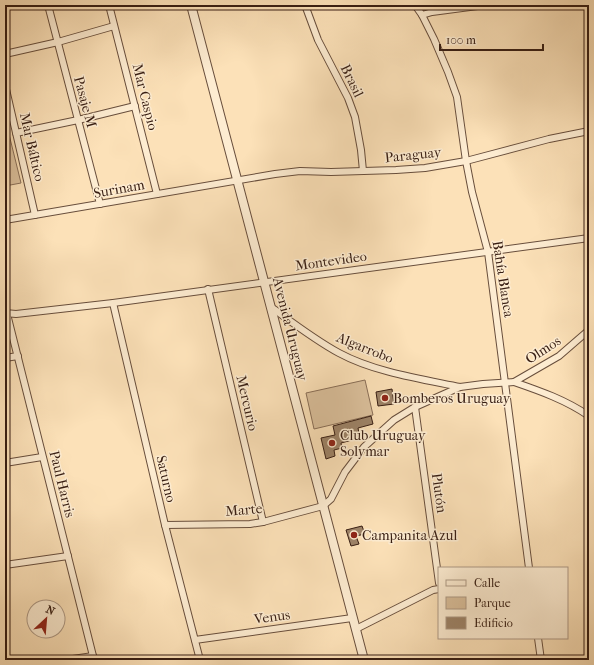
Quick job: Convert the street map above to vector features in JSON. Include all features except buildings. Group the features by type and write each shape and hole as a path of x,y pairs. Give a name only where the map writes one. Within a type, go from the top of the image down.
{"street":[{"name":"Pasaje M","path":"48,5 100,204"},
{"name":"Mar Caspio","path":"109,5 157,194"},
{"name":"Avenida Uruguay","path":"191,5 364,660"},
{"name":"Brasil","path":"305,5 318,40 348,98 355,117 363,171"},
{"name":"Bahía Blanca","path":"415,5 422,15 448,72 457,97 472,192 488,252 529,567"},
{"path":"422,15 432,12 484,5"},
{"path":"588,5 589,14"},
{"path":"5,54 58,42 114,26"},
{"name":"Mar Báltico","path":"5,85 35,215"},
{"path":"16,133 135,106"},
{"name":"Paraguay","path":"237,181 300,171 363,171 425,168 466,161 549,139 589,131"},
{"name":"Surinam","path":"5,220 237,181"},
{"name":"Montevideo","path":"6,313 16,314 113,303 589,238"},
{"name":"Mercurio","path":"208,290 263,522"},
{"name":"Saturno","path":"113,303 165,525 200,660"},
{"name":"Algarrobo","path":"271,307 314,338 340,354 394,373 460,387"},
{"name":"Paul Harris","path":"6,313 93,658"},
{"name":"Olmos","path":"514,382 559,356 589,330"},
{"path":"5,358 18,356"},
{"path":"323,506 331,499 345,472 364,447 394,420 415,407 460,387 514,382 558,398 589,416"},
{"name":"Plutón","path":"415,407 438,576"},
{"path":"5,463 42,457"},
{"name":"Marte","path":"165,525 250,524 323,506"},
{"path":"5,565 68,556"},
{"path":"356,629 433,590 438,589"},
{"name":"Venus","path":"195,640 352,618"},
{"path":"538,639 541,660"},
{"path":"66,660 93,658"}],"green space":[{"path":"5,118 21,183 5,186"},
{"path":"365,380 373,415 314,429 306,393"}],"place":[{"name":"Bomberos Uruguay","path":"385,398"},
{"name":"Club Uruguay Solymar","path":"332,443"},
{"name":"Campanita Azul","path":"354,535"}]}
